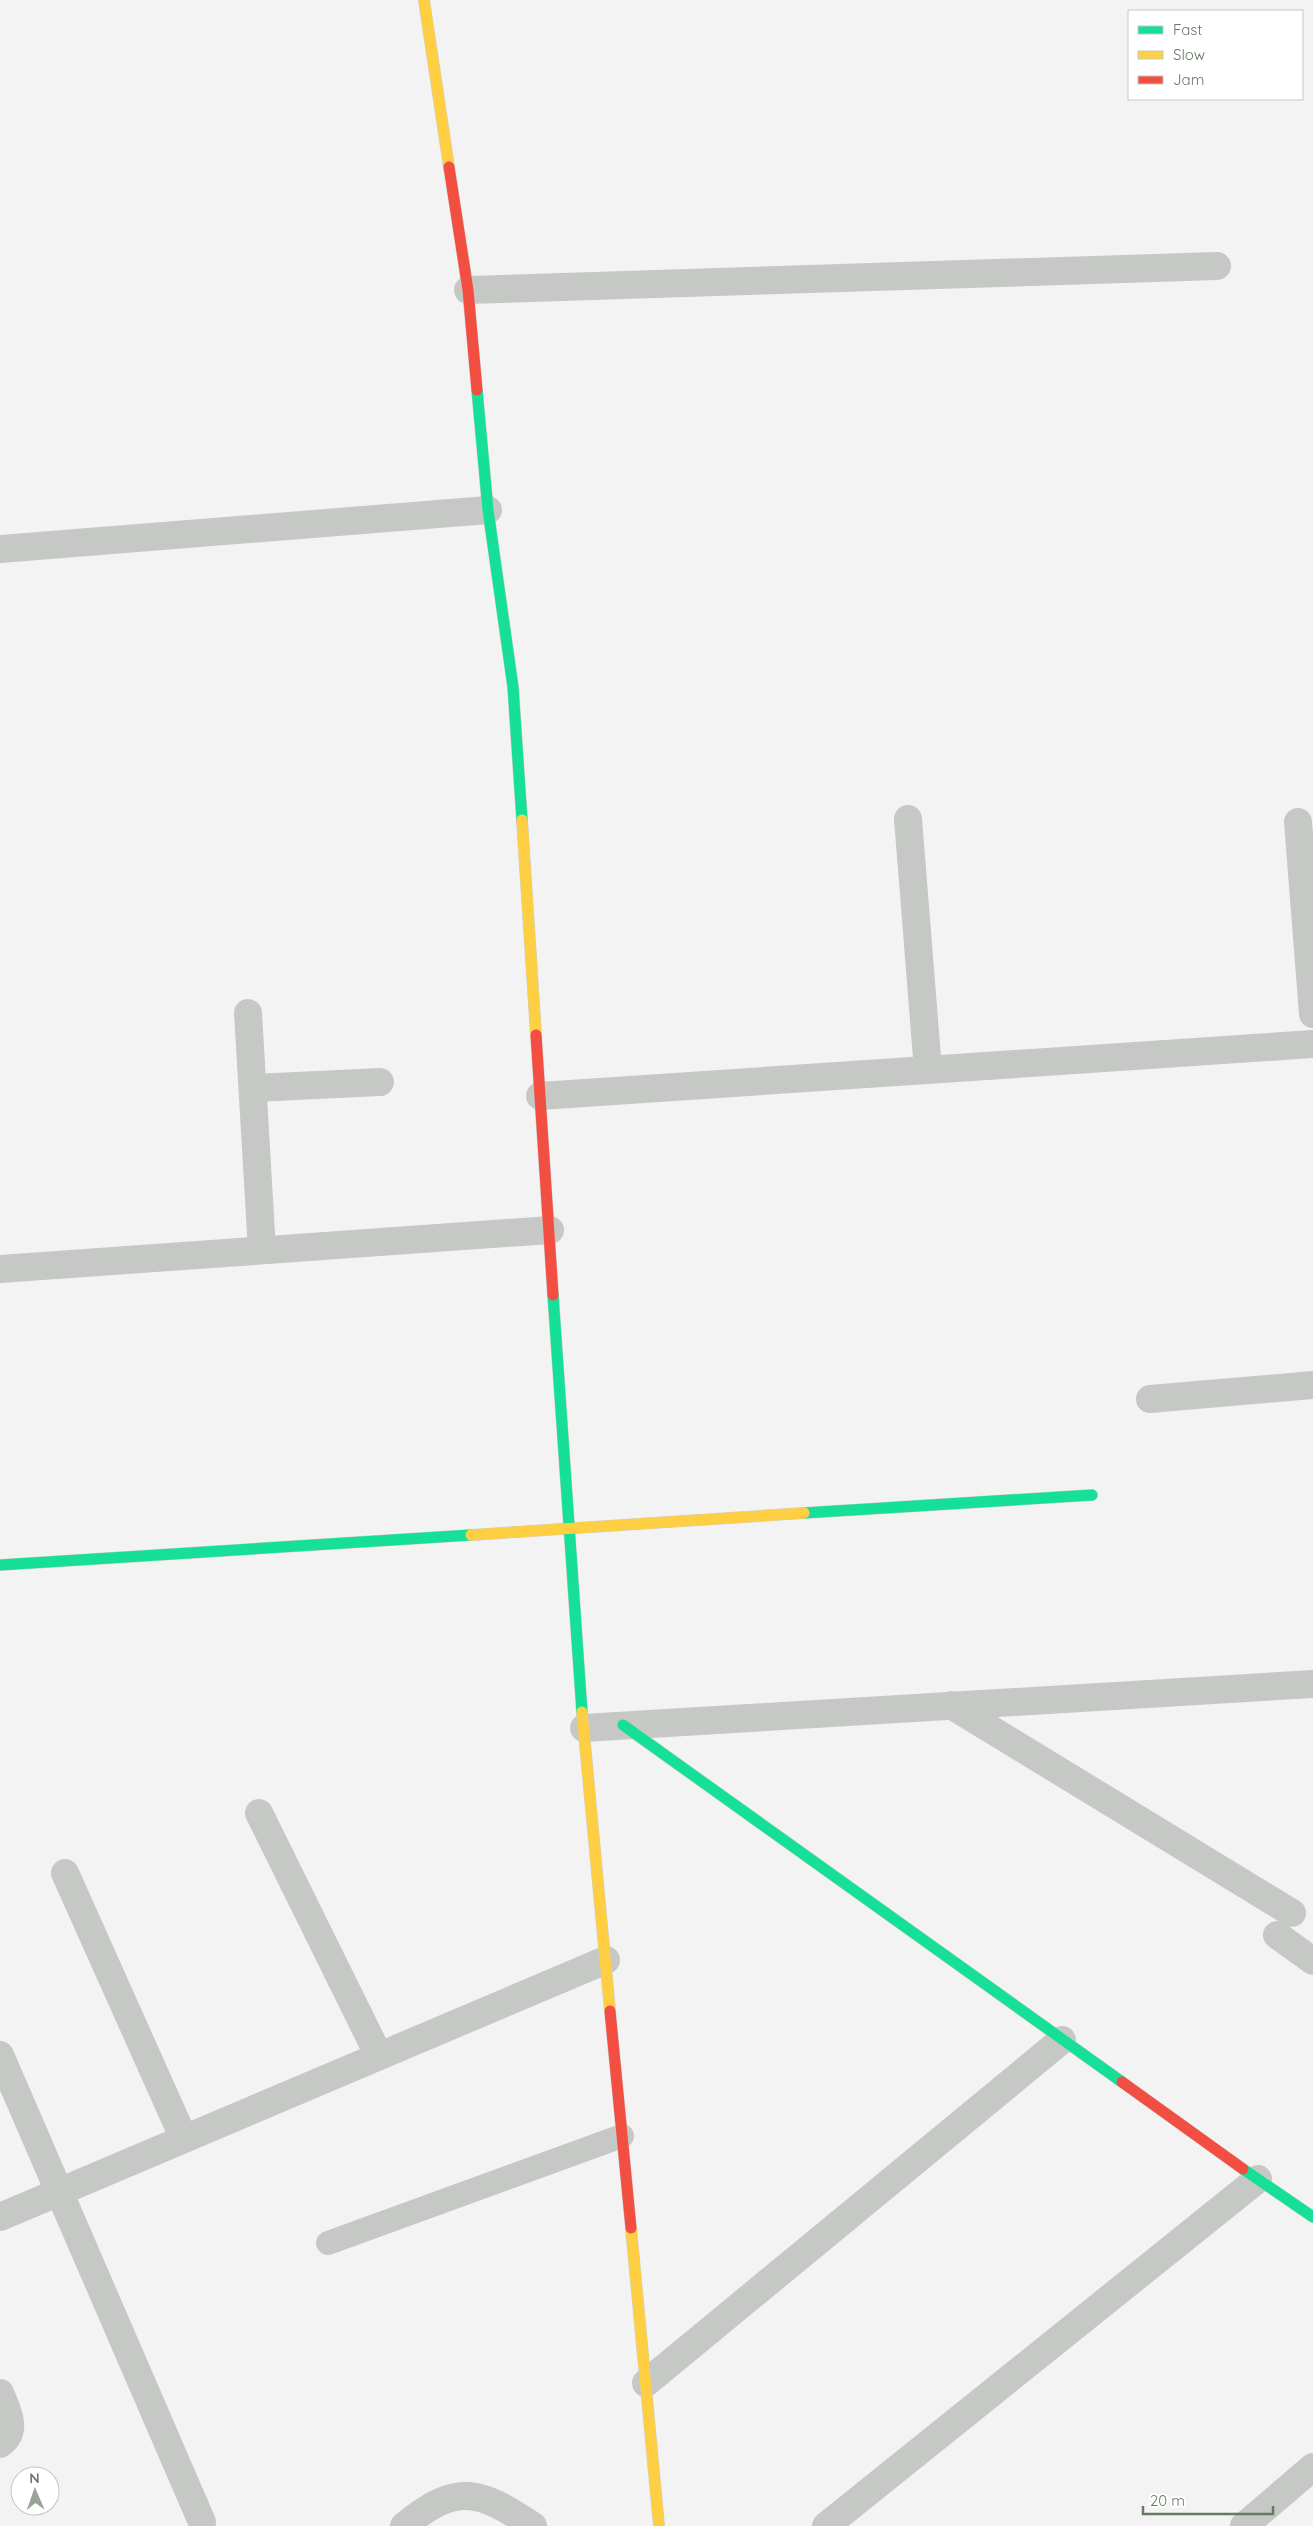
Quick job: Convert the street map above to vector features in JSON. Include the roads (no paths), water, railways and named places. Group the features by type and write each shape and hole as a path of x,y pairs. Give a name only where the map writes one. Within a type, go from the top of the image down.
{"street":[{"path":"424,0 468,290 488,510 513,688 584,1728 659,2526"},
{"path":"468,290 1217,266"},
{"path":"0,549 488,510"},
{"path":"908,818 928,1070"},
{"path":"1298,822 1313,1014"},
{"path":"248,1013 262,1250"},
{"path":"540,1096 1313,1044"},
{"path":"253,1088 380,1082"},
{"path":"0,1269 550,1230"},
{"path":"1150,1400 1313,1385"},
{"path":"0,1565 569,1527 1092,1495"},
{"path":"584,1728 1313,1684"},
{"path":"951,1705 1292,1913"},
{"path":"623,1725 1062,2040 1313,2217"},
{"path":"259,1813 379,2056"},
{"path":"65,1873 184,2139"},
{"path":"1277,1935 1313,1961"},
{"path":"0,2217 606,1960"},
{"path":"646,2383 1062,2040"},
{"path":"0,2055 202,2522"},
{"path":"826,2526 1258,2179"},
{"path":"0,2393 11,2422 7,2440 0,2444"},
{"path":"1244,2526 1313,2467"},
{"path":"404,2526 444,2499 471,2494 509,2510 533,2526"}],"lane":[{"path":"328,2243 622,2136"}]}
